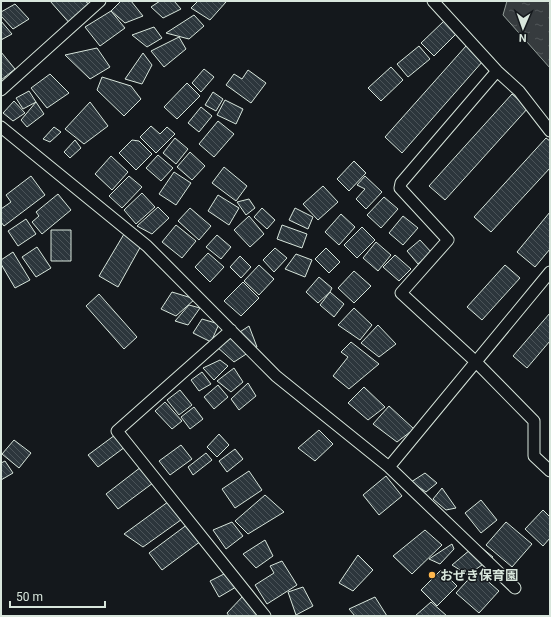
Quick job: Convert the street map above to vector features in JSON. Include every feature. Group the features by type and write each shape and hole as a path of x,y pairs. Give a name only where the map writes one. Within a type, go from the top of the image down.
{"street":[{"path":"1,90 100,1"},
{"path":"433,1 496,71 519,91 550,131"},
{"path":"496,71 401,183 400,188 448,240 401,293 476,362 534,420 534,456 550,471"},
{"path":"1,127 147,246 276,376 389,467 515,588"},
{"path":"389,467 550,272"},
{"path":"231,330 117,430 265,616"}],"water":[{"path":"507,1 550,1 550,68 503,15"}],"building":[{"path":"50,1 85,1 90,5 72,26"},
{"path":"121,1 131,1 143,16 125,23 111,11"},
{"path":"160,1 174,1 181,9 163,18 151,7"},
{"path":"198,1 226,2 210,20 191,8"},
{"path":"15,4 29,19 13,29 1,16 1,12"},
{"path":"111,11 125,28 100,46 85,27"},
{"path":"194,15 204,26 189,39 166,33"},
{"path":"1,21 12,34 1,40"},
{"path":"444,21 456,34 434,56 421,43"},
{"path":"154,27 162,38 147,47 132,35"},
{"path":"179,37 186,49 164,67 151,51"},
{"path":"419,46 430,59 408,77 397,64"},
{"path":"466,46 483,61 402,153 385,137"},
{"path":"97,48 110,67 90,79 65,55"},
{"path":"1,52 15,69 1,80"},
{"path":"143,53 152,65 142,84 125,79"},
{"path":"391,67 403,80 381,101 368,88"},
{"path":"204,69 214,77 201,92 192,83"},
{"path":"248,70 266,83 251,103 226,85 234,74 242,79"},
{"path":"50,74 69,93 47,108 31,88"},
{"path":"102,77 131,86 141,99 124,116 97,90"},
{"path":"187,83 200,96 177,119 164,107"},
{"path":"29,91 36,102 23,109 16,98"},
{"path":"213,92 223,99 216,111 205,105"},
{"path":"512,94 528,108 445,200 429,186"},
{"path":"225,100 243,109 236,124 217,115"},
{"path":"14,101 25,113 13,121 3,113"},
{"path":"36,102 44,114 27,127 21,120"},
{"path":"90,102 108,126 84,144 65,129"},
{"path":"201,107 212,116 199,132 188,123"},
{"path":"218,121 234,134 214,157 199,144"},
{"path":"151,126 160,134 167,127 175,134 156,153 140,137"},
{"path":"54,127 61,132 50,142 43,139"},
{"path":"175,138 188,149 176,164 163,153"},
{"path":"546,138 550,141 550,168 491,232 474,217"},
{"path":"75,140 81,148 70,158 64,152"},
{"path":"132,140 139,141 152,154 136,170 119,153"},
{"path":"190,152 205,166 192,180 177,167"},
{"path":"158,155 173,168 161,181 146,168"},
{"path":"111,156 128,172 112,190 95,174"},
{"path":"354,161 366,173 349,191 337,179"},
{"path":"224,167 247,186 236,201 212,183"},
{"path":"174,172 191,183 176,205 159,194"},
{"path":"31,176 45,195 4,226 1,222 1,209 11,202 6,195"},
{"path":"129,176 142,187 122,208 109,196"},
{"path":"365,176 382,192 366,209 356,199 365,189 357,185"},
{"path":"323,186 338,202 318,220 303,204"},
{"path":"142,193 155,207 136,224 124,210"},
{"path":"58,194 71,210 42,234 32,222 39,216 36,212"},
{"path":"218,195 239,208 229,225 208,211"},
{"path":"384,197 398,209 381,228 367,215"},
{"path":"249,199 255,208 246,215 237,202"},
{"path":"158,207 169,218 152,234 137,226"},
{"path":"190,208 211,226 199,240 178,221"},
{"path":"262,208 275,220 267,229 254,217"},
{"path":"295,208 313,217 308,229 289,220"},
{"path":"550,212 550,249 535,267 517,252"},
{"path":"341,214 355,227 339,245 325,232"},
{"path":"249,216 264,234 250,247 234,230"},
{"path":"403,216 418,228 403,245 389,233"},
{"path":"26,219 36,234 18,246 8,231"},
{"path":"176,225 196,241 182,258 162,242"},
{"path":"282,225 307,234 302,248 277,239"},
{"path":"362,227 375,240 357,258 344,245"},
{"path":"51,230 71,230 71,261 51,261"},
{"path":"124,234 142,244 118,287 99,276"},
{"path":"217,235 231,247 221,259 206,247"},
{"path":"420,240 432,253 418,264 407,251"},
{"path":"376,242 391,255 378,271 363,258"},
{"path":"37,247 51,268 36,277 22,257"},
{"path":"275,248 287,258 274,272 263,260"},
{"path":"326,248 340,262 329,273 315,259"},
{"path":"13,252 30,280 15,288 1,264 1,260"},
{"path":"208,253 224,267 210,282 195,267"},
{"path":"296,254 312,260 305,277 285,269"},
{"path":"395,255 411,269 399,281 383,267"},
{"path":"240,256 251,267 241,278 230,267"},
{"path":"259,265 274,279 259,295 244,281"},
{"path":"505,265 520,278 482,320 467,307"},
{"path":"354,271 371,286 354,303 338,288"},
{"path":"319,277 332,288 330,292 318,303 306,292"},
{"path":"243,282 259,298 241,316 224,301"},
{"path":"172,292 195,299 176,316 161,309"},
{"path":"330,292 344,304 334,317 320,305"},
{"path":"99,294 137,337 124,349 86,306"},
{"path":"189,305 200,308 188,325 175,321"},
{"path":"354,308 372,325 360,340 338,325"},
{"path":"550,313 550,341 527,368 513,356"},
{"path":"202,319 219,324 211,342 193,333"},
{"path":"378,325 396,344 379,357 361,343"},
{"path":"249,326 257,347 234,362 217,347"},
{"path":"351,342 379,364 349,389 333,376 348,357 341,352"},
{"path":"220,360 228,366 214,380 203,368"},
{"path":"234,368 243,382 231,392 217,381"},
{"path":"202,372 211,384 199,391 191,380"},
{"path":"248,383 256,396 239,410 231,399"},
{"path":"218,385 228,397 214,409 204,397"},
{"path":"364,387 385,407 368,420 348,403"},
{"path":"180,390 192,405 179,415 167,400"},
{"path":"165,402 182,421 172,429 155,411"},
{"path":"389,406 414,429 397,442 373,424"},
{"path":"194,407 203,419 190,429 181,417"},
{"path":"319,430 333,444 315,461 298,448"},
{"path":"219,434 229,445 217,457 207,447"},
{"path":"115,435 125,447 98,467 88,455"},
{"path":"14,440 31,453 19,468 2,454"},
{"path":"181,445 192,459 170,475 159,461"},
{"path":"235,449 243,459 227,472 219,461"},
{"path":"206,453 212,460 193,475 188,467"},
{"path":"5,461 13,473 1,480 1,463"},
{"path":"141,467 153,483 118,509 106,494"},
{"path":"249,471 262,490 235,508 222,489"},
{"path":"425,473 437,483 426,492 411,482"},
{"path":"386,476 402,496 379,515 363,495"},
{"path":"442,488 456,508 446,510 433,499"},
{"path":"265,495 284,512 248,534 235,521"},
{"path":"172,499 185,517 143,547 124,534"},
{"path":"481,500 497,520 481,533 465,513"},
{"path":"543,510 550,517 550,538 543,546 525,529"},
{"path":"232,522 243,536 226,549 213,530"},
{"path":"506,522 532,544 512,567 486,545"},
{"path":"188,524 201,541 162,570 149,553"},
{"path":"425,530 442,545 412,574 393,556"},
{"path":"265,540 273,556 256,568 243,554"},
{"path":"452,544 454,549 440,564 429,559"},
{"path":"477,544 493,557 468,575 452,565"},
{"path":"358,555 373,570 353,591 339,583"},
{"path":"282,561 297,585 267,604 255,585 274,573 270,566"},
{"path":"441,570 457,586 437,606 421,590"},
{"path":"476,571 499,591 479,613 456,593"},
{"path":"228,572 236,587 219,597 210,581"},
{"path":"303,587 313,606 296,615 288,592"},
{"path":"244,595 258,614 256,616 229,616 227,613"},
{"path":"375,597 387,616 355,616 349,609"},
{"path":"431,602 447,616 415,616"}],"place":[{"name":"おぜき保育園","path":"432,575"}]}
